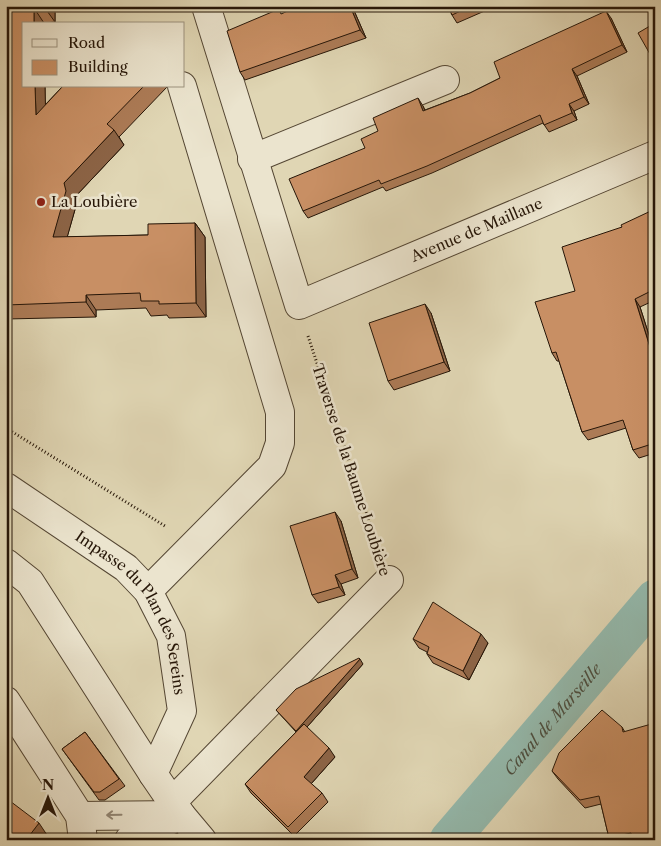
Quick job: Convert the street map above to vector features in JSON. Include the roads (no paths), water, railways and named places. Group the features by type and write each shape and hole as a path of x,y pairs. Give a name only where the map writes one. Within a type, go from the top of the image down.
{"street":[{"path":"206,6 255,169 445,80"},
{"path":"148,591 272,466 280,443 280,412 183,88"},
{"name":"Avenue de Maillane","path":"255,169 299,305 655,155"},
{"name":"Impasse du Plan des Sereins","path":"6,487 126,568 148,591 171,636 182,711 153,774"},
{"path":"6,563 30,582 153,774 176,808 202,840"},
{"name":"Traverse de la Baume Loubière","path":"129,840 176,808 389,580"},
{"path":"6,701 81,828 176,808"}],"waterway":[{"name":"Canal de Marseille","path":"449,840 655,599"}],"place":[{"name":"La Loubière","path":"41,202"}]}
